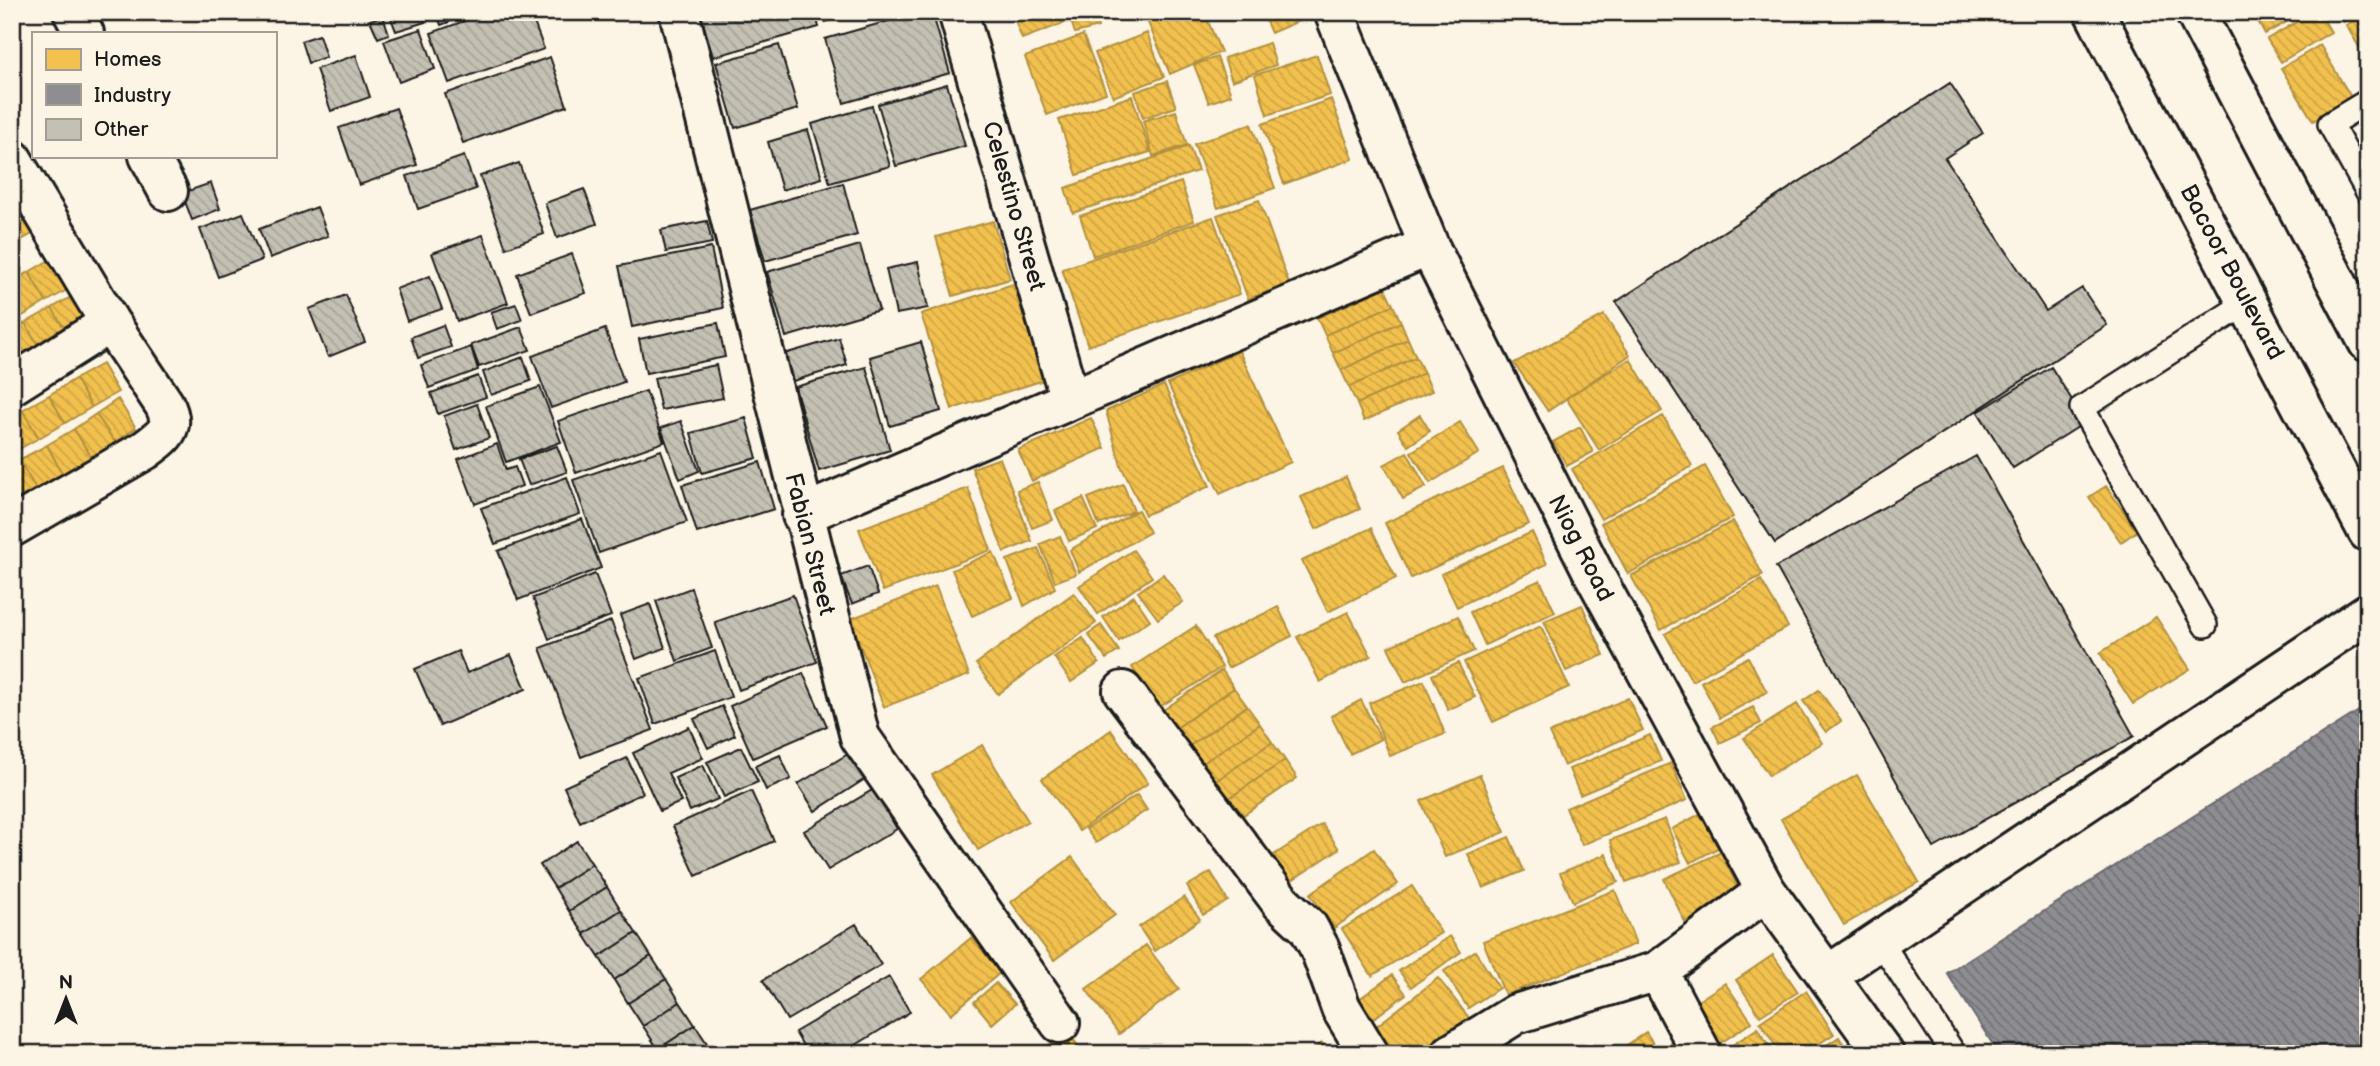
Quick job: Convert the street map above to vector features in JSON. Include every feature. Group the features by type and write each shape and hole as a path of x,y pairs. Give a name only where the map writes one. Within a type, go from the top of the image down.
{"street":[{"path":"73,12 83,32"},
{"name":"Fabian Street","path":"679,12 802,515 860,737 1060,1023"},
{"name":"Celestino Street","path":"958,12 1070,400"},
{"name":"Niog Road","path":"1334,12 1429,246 1595,576 1766,891 1884,1054"},
{"name":"Bacoor Boulevard","path":"2094,12 2368,532"},
{"path":"2195,12 2368,342"},
{"path":"150,158 168,191"},
{"path":"12,159 110,323 171,416 171,428 165,436 145,450 12,527"},
{"path":"802,515 1429,246"},
{"path":"12,385 110,323"},
{"path":"1828,975 2368,612"},
{"path":"1123,691 1281,902 1308,928 1321,949 1341,1008 1369,1054"},
{"path":"1451,1054 1516,1014 1658,971 1766,891"},
{"path":"1658,971 1702,1054"}],"lane":[{"path":"2368,101 2330,124 2368,192"},
{"path":"2205,625 2082,408 2248,302"},
{"path":"1880,941 1954,1054"}],"building: Homes":[{"path":"1012,12 1063,12 1067,22 1022,39"},
{"path":"1068,12 1094,12 1098,27 1075,33"},
{"path":"1160,12 1204,12 1221,52 1170,74 1146,18"},
{"path":"1262,12 1304,12 1306,18 1271,33"},
{"path":"2253,12 2291,12 2294,18 2265,34"},
{"path":"2314,12 2319,12 2331,32 2281,62 2267,39"},
{"path":"2338,12 2360,12 2343,22"},
{"path":"2368,12 2368,62 2346,25"},
{"path":"1147,33 1164,77 1113,97 1095,53"},
{"path":"1083,35 1106,93 1047,115 1025,57"},
{"path":"1269,43 1276,65 1232,81 1224,58"},
{"path":"2320,45 2352,99 2313,121 2281,68"},
{"path":"1317,55 1330,95 1267,115 1255,75"},
{"path":"1217,57 1231,95 1209,103 1194,65"},
{"path":"1167,81 1176,107 1143,118 1135,92"},
{"path":"1132,96 1150,152 1077,175 1059,120"},
{"path":"1331,99 1353,159 1284,184 1262,124"},
{"path":"1176,111 1187,145 1153,156 1143,121"},
{"path":"1251,124 1275,188 1218,208 1194,144"},
{"path":"2368,137 2368,181 2349,146"},
{"path":"1189,146 1198,171 1073,213 1065,188"},
{"path":"1181,182 1194,221 1093,256 1080,216"},
{"path":"24,198 41,229 14,244 12,205"},
{"path":"1259,200 1289,284 1248,299 1217,215"},
{"path":"1213,217 1240,294 1088,346 1062,269"},
{"path":"993,221 1010,279 953,296 936,237"},
{"path":"56,256 74,286 46,302 29,272"},
{"path":"29,272 46,302 19,318 12,305 12,281"},
{"path":"1013,284 1044,380 952,409 921,314"},
{"path":"1385,288 1393,305 1325,335 1317,318"},
{"path":"79,292 97,322 70,338 52,308"},
{"path":"12,305 19,318 12,321"},
{"path":"1393,305 1401,322 1333,353 1325,335"},
{"path":"52,308 70,338 43,353 25,323"},
{"path":"1604,315 1630,355 1548,411 1514,363"},
{"path":"1401,322 1408,339 1341,370 1333,353"},
{"path":"25,323 43,353 12,364 12,330"},
{"path":"1408,339 1416,357 1349,387 1341,370"},
{"path":"1239,351 1291,462 1220,494 1168,384"},
{"path":"1416,357 1424,373 1357,404 1349,387"},
{"path":"1630,359 1662,411 1599,450 1566,398"},
{"path":"102,364 118,392 92,407 75,379"},
{"path":"1424,373 1432,391 1364,421 1357,404"},
{"path":"75,379 92,407 65,423 49,395"},
{"path":"1164,385 1210,486 1145,515 1121,466 1106,411"},
{"path":"49,395 65,423 39,438 22,410"},
{"path":"118,399 136,428 115,442 96,414"},
{"path":"22,410 39,438 12,453 12,416"},
{"path":"96,414 115,442 92,458 74,429"},
{"path":"1420,415 1430,431 1408,446 1398,430"},
{"path":"1663,416 1692,466 1601,519 1572,469"},
{"path":"1091,418 1105,448 1032,481 1018,450"},
{"path":"1460,422 1479,453 1430,483 1411,452"},
{"path":"1580,427 1593,452 1567,466 1553,442"},
{"path":"74,429 92,458 63,475 47,445"},
{"path":"47,445 63,475 36,489 19,460"},
{"path":"1407,452 1426,487 1403,499 1384,465"},
{"path":"1000,458 1032,541 1004,552 972,468"},
{"path":"19,460 36,489 12,502 12,464"},
{"path":"1705,466 1733,517 1628,574 1601,523"},
{"path":"1503,468 1529,524 1411,578 1385,523"},
{"path":"1346,477 1360,509 1316,529 1301,497"},
{"path":"1038,482 1053,520 1032,528 1017,490"},
{"path":"1123,484 1134,511 1099,525 1088,498"},
{"path":"2106,486 2137,531 2121,542 2089,497"},
{"path":"968,488 991,550 883,591 859,529"},
{"path":"1083,498 1097,529 1069,541 1055,511"},
{"path":"1138,510 1150,532 1079,572 1070,550"},
{"path":"1733,521 1763,575 1661,630 1631,576"},
{"path":"1371,528 1396,578 1328,612 1302,561"},
{"path":"1532,532 1547,564 1457,607 1441,574"},
{"path":"1060,536 1076,574 1055,582 1040,544"},
{"path":"1038,548 1055,588 1024,606 1007,560"},
{"path":"1133,550 1152,577 1098,614 1079,586"},
{"path":"993,552 1013,598 972,616 952,570"},
{"path":"1163,574 1183,602 1158,619 1138,592"},
{"path":"1540,580 1555,612 1485,645 1470,612"},
{"path":"1761,580 1788,627 1692,681 1665,634"},
{"path":"936,586 969,675 884,707 850,619"},
{"path":"1074,593 1096,623 998,694 976,664"},
{"path":"1134,596 1150,620 1119,641 1103,617"},
{"path":"1582,605 1604,655 1566,671 1544,621"},
{"path":"1278,607 1292,636 1228,668 1213,638"},
{"path":"1348,612 1371,656 1320,682 1297,637"},
{"path":"1458,616 1474,651 1405,682 1388,647"},
{"path":"2156,617 2190,669 2133,704 2100,653"},
{"path":"1101,625 1119,651 1106,659 1088,634"},
{"path":"1196,626 1222,667 1158,708 1132,667"},
{"path":"1541,626 1569,687 1493,722 1464,662"},
{"path":"1083,638 1099,663 1071,682 1054,657"},
{"path":"1748,657 1767,692 1720,718 1701,682"},
{"path":"1458,663 1475,697 1448,710 1432,675"},
{"path":"1222,670 1234,688 1172,731 1159,713"},
{"path":"1424,681 1445,734 1390,756 1369,703"},
{"path":"1234,688 1247,706 1185,749 1172,731"},
{"path":"1819,690 1841,721 1826,732 1803,701"},
{"path":"1628,698 1643,730 1564,766 1549,733"},
{"path":"1361,700 1381,739 1350,754 1331,716"},
{"path":"1797,704 1822,743 1769,776 1744,738"},
{"path":"1247,706 1260,724 1197,767 1185,749"},
{"path":"1753,707 1761,723 1720,743 1712,727"},
{"path":"1260,724 1272,742 1210,785 1197,767"},
{"path":"1111,730 1148,783 1079,831 1042,779"},
{"path":"1650,735 1661,761 1580,795 1569,769"},
{"path":"1272,742 1285,760 1222,803 1210,785"},
{"path":"982,745 1028,821 978,850 932,775"},
{"path":"1285,760 1297,778 1235,821 1222,803"},
{"path":"1671,763 1687,800 1582,845 1566,808"},
{"path":"1480,775 1505,832 1445,857 1421,801"},
{"path":"1857,775 1919,882 1844,925 1781,819"},
{"path":"1137,795 1147,810 1096,843 1086,829"},
{"path":"1709,809 1727,843 1690,863 1672,829"},
{"path":"1665,819 1681,862 1626,882 1610,840"},
{"path":"1322,824 1339,849 1286,884 1269,858"},
{"path":"1509,837 1524,871 1483,888 1468,854"},
{"path":"1374,849 1398,884 1334,928 1310,894"},
{"path":"1721,852 1742,896 1685,922 1664,879"},
{"path":"1606,854 1618,882 1573,902 1560,873"},
{"path":"1072,857 1115,915 1054,960 1011,902"},
{"path":"1211,872 1228,901 1203,915 1187,886"},
{"path":"1412,886 1441,933 1372,976 1342,929"},
{"path":"1615,890 1636,944 1505,995 1483,941"},
{"path":"1184,897 1200,919 1155,951 1139,927"},
{"path":"1450,936 1461,952 1411,987 1399,971"},
{"path":"972,937 1001,972 951,1014 921,979"},
{"path":"1146,945 1179,989 1119,1034 1086,989"},
{"path":"1475,951 1499,988 1468,1008 1444,971"},
{"path":"1773,955 1798,992 1760,1016 1736,980"},
{"path":"1392,975 1406,994 1361,1028 1347,1008"},
{"path":"1438,978 1474,1024 1435,1054 1386,1054 1369,1032"},
{"path":"996,983 1015,1004 992,1024 974,1002"},
{"path":"1725,983 1752,1022 1707,1052 1681,1012"},
{"path":"1806,991 1834,1034 1803,1054 1781,1054 1760,1022"},
{"path":"1758,1028 1774,1054 1719,1054"},
{"path":"1069,1032 1083,1054 1035,1054"},
{"path":"1646,1032 1660,1054 1614,1054"},
{"path":"1839,1037 1850,1054 1813,1054"},
{"path":"1322,1043 1331,1054 1308,1054"},
{"path":"1254,1044 1261,1054 1239,1054"}],"building: Industry":[{"path":"2368,705 2368,1054 1999,1054 1947,973"}],"building: Other":[{"path":"422,12 425,22 396,31 389,13"},
{"path":"436,12 476,12 441,25"},
{"path":"489,12 530,12 544,49 449,83 431,33"},
{"path":"700,12 815,12 819,27 713,57"},
{"path":"822,12 857,12 825,22"},
{"path":"920,12 932,12 950,73 844,103 825,39"},
{"path":"383,16 389,34 378,38 370,20"},
{"path":"421,29 435,69 399,82 384,41"},
{"path":"319,35 326,57 308,63 301,41"},
{"path":"779,45 798,109 735,128 716,63"},
{"path":"356,55 370,97 331,111 316,69"},
{"path":"550,57 567,106 463,143 445,94"},
{"path":"1950,83 1983,133 1945,158 2046,311 2082,288 2107,325 1775,543 1616,302"},
{"path":"947,84 965,146 896,166 878,104"},
{"path":"872,106 890,166 830,183 812,124"},
{"path":"396,108 417,165 359,185 339,128"},
{"path":"808,130 822,178 782,190 768,142"},
{"path":"464,156 476,189 418,209 407,176"},
{"path":"519,163 544,234 506,248 480,176"},
{"path":"211,183 220,209 192,220 182,193"},
{"path":"843,183 857,235 765,261 750,210"},
{"path":"584,189 597,224 557,238 545,203"},
{"path":"317,207 328,236 270,258 259,229"},
{"path":"243,213 262,260 218,277 200,229"},
{"path":"707,221 712,243 666,252 661,230"},
{"path":"483,235 508,303 457,321 432,253"},
{"path":"860,245 879,310 786,337 767,272"},
{"path":"711,248 723,308 632,327 619,266"},
{"path":"572,254 586,293 531,313 517,274"},
{"path":"918,262 928,308 896,314 886,269"},
{"path":"430,276 442,309 407,321 396,289"},
{"path":"346,295 365,342 328,357 309,309"},
{"path":"516,304 522,320 497,329 491,312"},
{"path":"718,323 725,357 646,373 639,339"},
{"path":"443,325 451,347 418,358 411,337"},
{"path":"521,327 530,350 479,367 471,345"},
{"path":"605,329 624,382 551,408 532,356"},
{"path":"839,338 847,365 793,381 784,354"},
{"path":"921,342 941,411 890,426 870,357"},
{"path":"471,347 478,370 429,388 421,365"},
{"path":"523,357 531,381 491,395 483,372"},
{"path":"716,365 723,398 661,410 654,378"},
{"path":"866,367 890,450 819,471 795,387"},
{"path":"2051,367 2086,422 2013,468 1978,412"},
{"path":"478,376 486,397 438,414 431,393"},
{"path":"540,387 561,442 506,462 486,406"},
{"path":"646,391 664,442 576,473 558,421"},
{"path":"477,404 489,438 456,450 444,416"},
{"path":"746,418 757,458 702,473 691,433"},
{"path":"681,421 699,471 680,479 661,428"},
{"path":"497,444 506,470 515,467 522,486 475,504 458,459"},
{"path":"557,446 567,472 529,485 519,459"},
{"path":"661,450 687,522 599,553 573,480"},
{"path":"1976,456 2134,736 1934,848 1776,567"},
{"path":"760,462 774,509 697,533 682,485"},
{"path":"567,477 580,514 495,544 481,508"},
{"path":"582,519 601,568 518,600 498,551"},
{"path":"868,566 878,594 852,604 841,576"},
{"path":"595,574 611,616 549,639 533,598"},
{"path":"691,588 712,648 677,661 656,601"},
{"path":"793,595 817,662 739,690 715,622"},
{"path":"650,604 665,648 636,659 620,615"},
{"path":"611,621 653,730 581,757 540,648"},
{"path":"458,651 467,673 511,655 526,689 440,726 415,669"},
{"path":"715,651 731,697 655,724 639,678"},
{"path":"803,673 827,726 753,758 730,706"},
{"path":"722,706 735,735 708,748 694,719"},
{"path":"689,727 703,758 668,773 681,802 660,811 633,753"},
{"path":"741,747 758,782 724,797 707,762"},
{"path":"848,754 865,779 815,811 798,784"},
{"path":"780,755 791,779 766,790 755,766"},
{"path":"627,758 643,793 580,822 564,787"},
{"path":"703,765 718,799 690,811 675,778"},
{"path":"874,789 897,829 828,870 804,831"},
{"path":"751,791 774,841 696,876 673,826"},
{"path":"577,841 592,864 555,888 540,865"},
{"path":"592,864 607,887 569,911 555,888"},
{"path":"607,887 621,910 584,934 569,911"},
{"path":"621,910 636,933 599,957 584,934"},
{"path":"856,924 881,965 787,1020 763,980"},
{"path":"636,933 651,956 614,980 599,957"},
{"path":"651,956 666,979 628,1003 614,980"},
{"path":"889,977 910,1012 841,1054 808,1054 795,1032"},
{"path":"666,979 680,1002 643,1026 628,1003"},
{"path":"680,1002 695,1025 658,1049 643,1026"},
{"path":"695,1025 710,1048 701,1054 661,1054 658,1049"},
{"path":"871,1046 875,1054 859,1054"}]}
